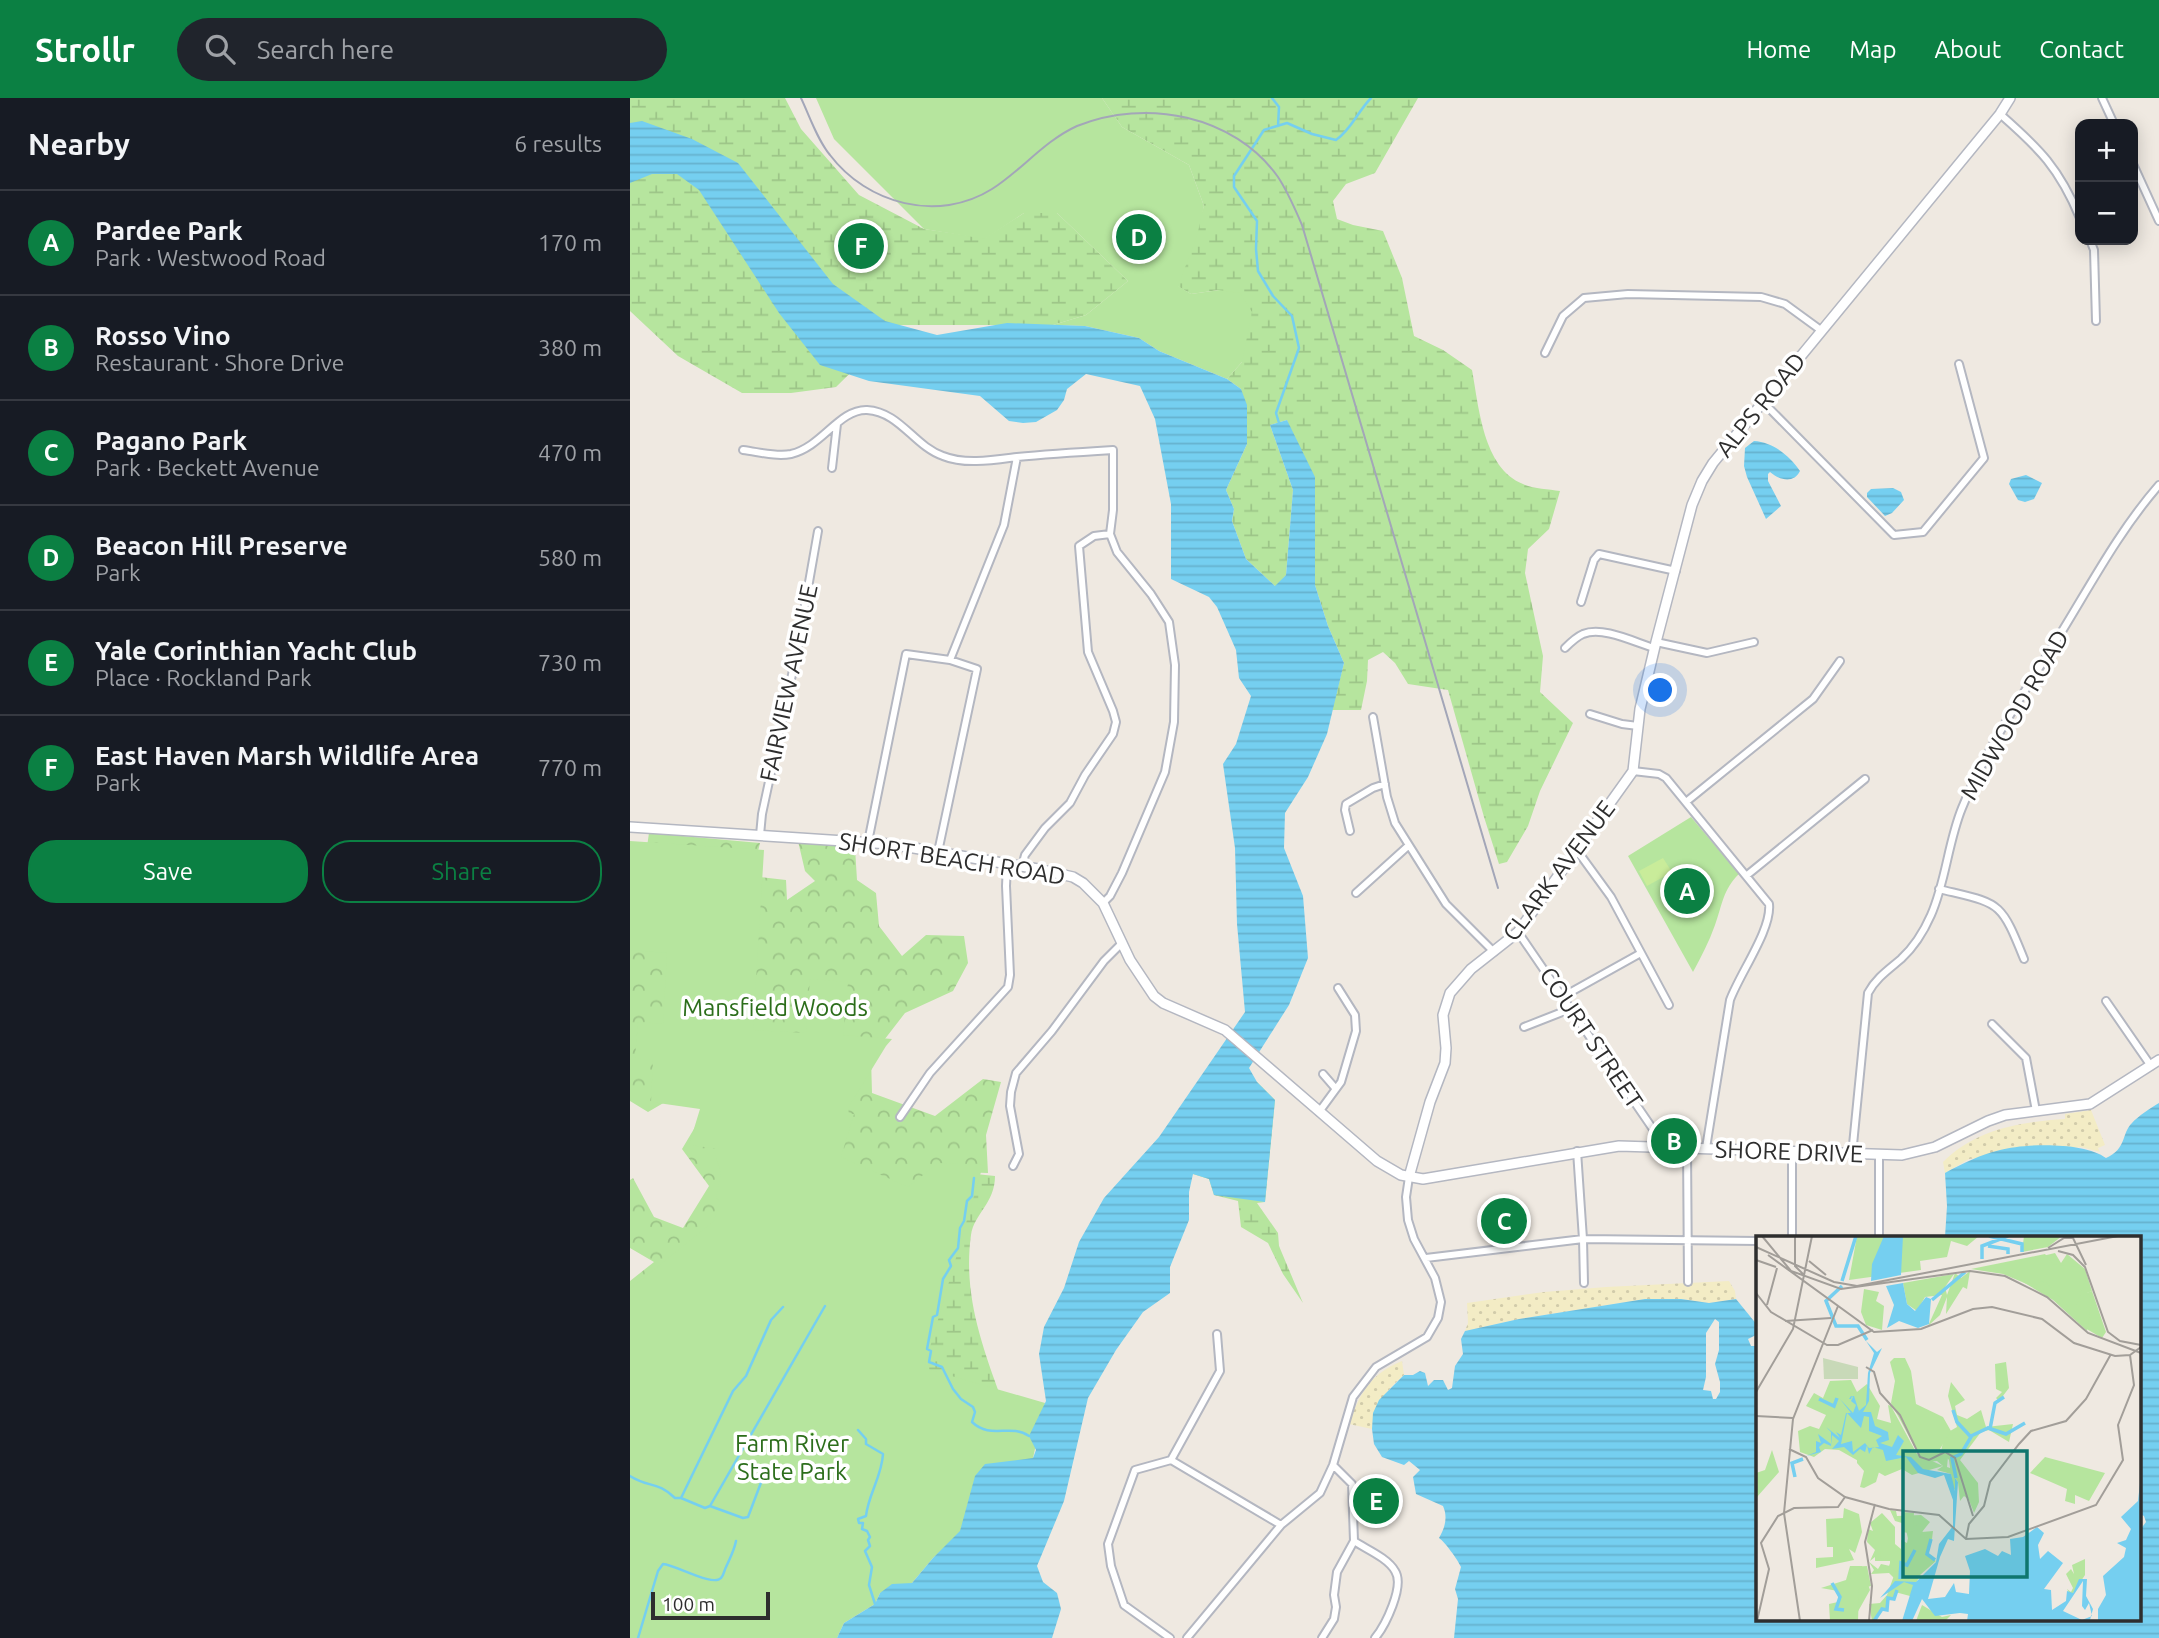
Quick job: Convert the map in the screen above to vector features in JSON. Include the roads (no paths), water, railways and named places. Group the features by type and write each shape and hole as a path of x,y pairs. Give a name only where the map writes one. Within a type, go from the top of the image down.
{"main road":[{"name":"ALPS ROAD","path":"1633,771 1644,688 1688,520 1702,481 1713,463 2000,114 2006,99"},
{"name":"CLARK AVENUE","path":"1409,1177 1426,1115 1445,1063 1443,1015 1457,983 1518,932 1633,771"},
{"name":"SHORT BEACH ROAD","path":"630,827 868,842 1022,866 1073,877 1103,903 1146,986 1158,1000 1225,1030 1238,1041"},
{"name":"SHORE DRIVE","path":"1238,1041 1377,1161 1409,1177 1440,1178 1611,1146 1902,1155 1927,1150 2006,1115 2090,1104 2155,1063"}],"street":[{"path":"2102,98 2112,119"},
{"path":"2000,114 2040,150 2067,186 2075,206"},
{"path":"2138,175 2159,220"},
{"path":"2092,245 2096,321"},
{"path":"1545,353 1563,316 1584,298 1628,294 1761,297 1785,304 1822,331"},
{"path":"1763,402 1894,535 1923,533 1984,458 1959,364"},
{"path":"743,450 790,454 815,443 846,415 860,410 879,411 889,415 940,456 977,460 1113,450 1113,510 1110,534 1117,552 1151,594 1169,622 1175,665 1174,722 1165,772 1122,873 1110,896 1103,903"},
{"path":"832,468 837,424"},
{"path":"950,660 1004,525 1017,457"},
{"name":"MIDWOOD ROAD","path":"1852,1155 1868,993 1873,983 1902,958 1921,934 1932,913 1957,822 1976,779 2109,554 2159,485"},
{"name":"FAIRVIEW AVENUE","path":"760,835 818,531"},
{"path":"1022,866 1025,856 1045,828 1070,803 1113,734 1113,711 1088,652 1079,546 1094,536 1110,534"},
{"path":"1581,602 1594,561 1599,554 1676,571"},
{"path":"1565,648 1579,636 1592,632 1707,653 1754,642"},
{"path":"868,842 906,654 950,660 977,668 938,852"},
{"path":"1686,802 1813,699 1840,661"},
{"path":"1590,714 1638,726"},
{"path":"1373,717 1390,810 1408,846 1446,904 1494,952"},
{"path":"1633,771 1659,774 1666,778 1769,904 1768,920 1730,1000 1706,1148"},
{"path":"1746,876 1865,779"},
{"path":"1350,831 1346,804 1385,784"},
{"path":"1356,893 1408,846"},
{"path":"1576,849 1611,897 1669,1005"},
{"path":"900,1117 921,1084 1008,987 1007,864"},
{"path":"1939,889 1992,902 2008,919 2024,959"},
{"name":"COURT STREET","path":"1518,932 1657,1135 1659,1146"},
{"path":"1013,1166 1018,1154 1010,1106 1016,1073 1052,1031 1104,961 1122,943"},
{"path":"1562,997 1641,953"},
{"path":"1319,1111 1343,1079 1356,1023 1355,1016 1338,988"},
{"path":"2106,1001 2155,1063"},
{"path":"1524,1027 1570,1009"},
{"path":"1992,1024 2025,1058 2036,1111"},
{"path":"1324,1074 1336,1089"},
{"path":"1686,1147 1688,1282"},
{"path":"1577,1151 1584,1283"},
{"path":"1792,1152 1792,1236"},
{"path":"1879,1155 1879,1236"},
{"name":"CLARK AVENUE","path":"1187,1638 1281,1525 1320,1493 1333,1465 1353,1397 1376,1367 1427,1336 1438,1318 1441,1302 1435,1278 1414,1239 1408,1220 1406,1197 1409,1177"},
{"path":"1426,1258 1583,1238 1756,1241"},
{"path":"1170,1638 1124,1605 1111,1566 1108,1544 1135,1470 1171,1460 1220,1371 1217,1334"},
{"path":"1171,1460 1281,1525"},
{"path":"1322,1638 1334,1619 1337,1572 1354,1541 1352,1484 1333,1465"},
{"path":"1354,1541 1394,1568 1397,1575 1392,1608 1375,1638"}],"water":[{"path":"642,121 692,139 738,163 833,284 885,321 937,335 1007,323 1085,326 1139,338 1159,351 1227,379 1241,389 1247,405 1247,444 1226,490 1234,509 1232,521 1246,559 1275,586 1286,575 1293,490 1270,425 1287,420 1315,477 1315,585 1328,626 1344,663 1327,734 1308,777 1285,813 1284,848 1303,896 1308,958 1289,1005 1249,1068 1257,1082 1275,1100 1265,1202 1214,1195 1209,1179 1193,1174 1189,1192 1189,1220 1170,1267 1170,1293 1143,1312 1116,1350 1088,1398 1064,1501 1037,1566 1043,1582 1057,1593 1061,1609 1052,1638 837,1638 844,1623 875,1604 880,1593 892,1584 912,1583 960,1531 975,1476 985,1464 1033,1458 1036,1450 1029,1436 1046,1401 1039,1354 1044,1327 1064,1288 1079,1242 1104,1198 1159,1137 1245,1012 1237,924 1235,848 1223,764 1236,744 1251,696 1239,678 1236,650 1217,607 1209,597 1171,579 1171,504 1155,419 1140,386 1086,374 1067,389 1057,410 1036,422 1023,423 1009,421 980,396 869,381 820,365 779,313 699,190 677,174 652,174 630,183 630,123"},
{"path":"1754,441 1768,444 1780,451 1800,471 1790,479 1782,479 1770,472 1768,474 1768,481 1781,506 1766,519 1744,466 1745,448"},
{"path":"2026,475 2042,483 2034,499 2025,502 2018,500 2009,484 2011,479"},
{"path":"1893,488 1901,492 1904,500 1892,513 1885,516 1867,497 1867,493 1871,489"},
{"path":"2159,1103 2159,1638 1454,1638 1458,1599 1455,1589 1461,1567 1439,1538 1445,1522 1445,1510 1443,1506 1416,1494 1413,1477 1420,1470 1409,1461 1404,1465 1382,1457 1374,1444 1373,1413 1379,1400 1404,1375 1413,1375 1420,1371 1425,1373 1428,1386 1434,1380 1443,1380 1448,1390 1452,1388 1455,1366 1463,1354 1461,1339 1465,1331 1519,1319 1645,1299 1681,1299 1709,1303 1736,1299 1756,1324 1756,1335 1748,1339 1751,1346 1756,1346 1756,1620 2142,1620 2142,1527 2146,1522 2142,1515 2142,1236 1945,1236 1945,1173 1986,1154 2025,1146 2055,1145 2084,1149 2106,1158 2121,1146 2129,1127","holes":["1715,1319 1719,1322 1719,1350 1715,1364 1720,1392 1716,1399 1713,1399 1711,1391 1703,1390 1706,1377 1706,1333"]}],"waterway":[{"path":"1272,98 1279,107 1278,126"},
{"path":"1279,423 1276,413 1299,348 1292,316 1273,296 1258,271 1257,221 1234,187 1234,176 1264,130 1287,123 1312,134 1336,140 1371,98"},
{"path":"974,1178 972,1196 967,1201 964,1221 960,1228 958,1248 949,1260 951,1266 943,1279 937,1315 933,1317 927,1349 931,1351 929,1362 942,1367 953,1389 973,1407 975,1412 972,1422 986,1430 1015,1431 1029,1436"},
{"path":"681,1498 705,1508 710,1506 825,1306"},
{"path":"630,1476 663,1489 675,1498 681,1498 733,1391 746,1376 771,1320 783,1307"},
{"path":"858,1430 866,1439 866,1444 883,1454 866,1516 858,1519 859,1523 863,1523 862,1529 867,1531 870,1537 870,1546 865,1551 872,1567 869,1585 875,1604"},
{"path":"710,1506 743,1518 748,1517 762,1480"},
{"path":"638,1638 658,1571 663,1564 717,1580 723,1576 736,1541"}],"tram line":[{"path":"801,98 821,142 845,172 863,186 883,196 927,206 949,205 971,199 992,189 1065,132 1104,118 1131,113 1159,113 1213,126 1238,139 1260,156 1282,183 1302,225 1498,888"}],"place":[{"name":"Beacon Hill Preserve","path":"1139,237"},
{"name":"East Haven Marsh Wildlife Area","path":"861,246"},
{"name":"Pardee Park","path":"1687,891"},
{"name":"Rosso Vino","path":"1674,1141"},
{"name":"Pagano Park","path":"1504,1221"},
{"name":"Yale Corinthian Yacht Club","path":"1376,1501"}],"park label":[{"name":"Mansfield Woods","path":"775,1008"},
{"name":"Farm River State Park","path":"792,1458"}]}
